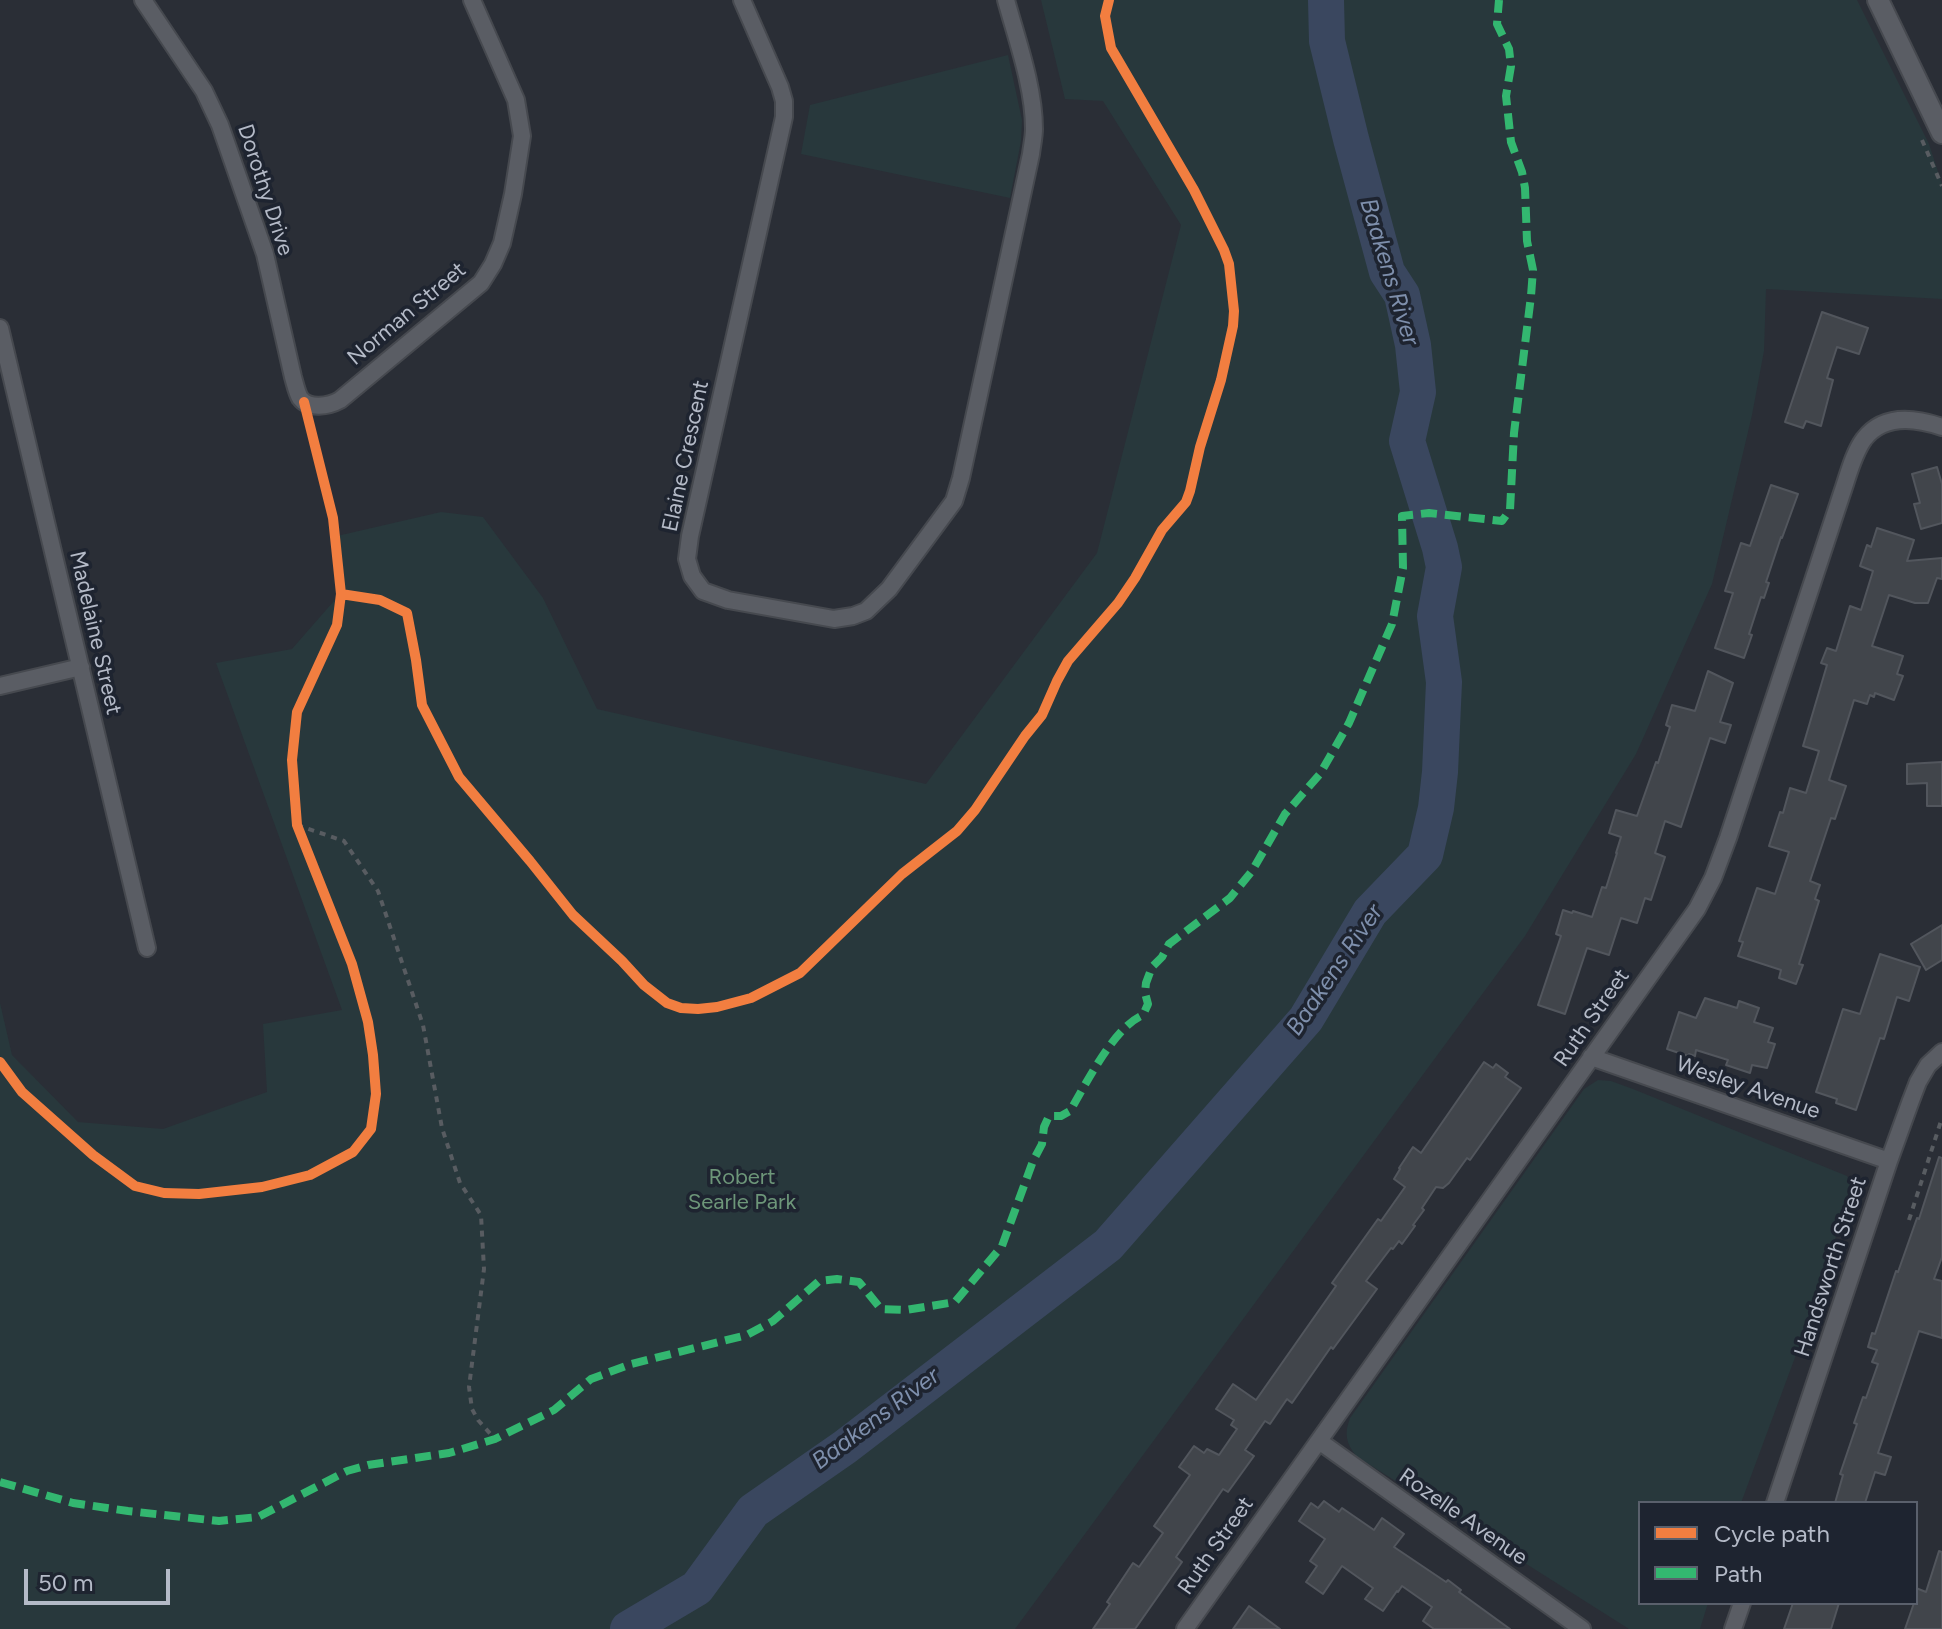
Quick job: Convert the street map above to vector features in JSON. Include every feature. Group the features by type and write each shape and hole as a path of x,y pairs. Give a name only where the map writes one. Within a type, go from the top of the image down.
{"street":[{"name":"Dorothy Drive","path":"143,0 204,91 220,125 265,254 297,390 304,402 312,405"},
{"name":"Norman Street","path":"312,405 323,406 340,400 481,283 502,243 522,136 521,120 516,100 472,0"},
{"name":"Elaine Crescent","path":"742,0 780,87 784,117 687,559 692,576 703,591 728,600 834,619 866,611 889,589 954,501 961,478 1034,129 1024,65 1006,0"},
{"path":"1878,0 1942,133"},
{"name":"Madelaine Street","path":"0,328 147,948"},
{"name":"Ruth Street","path":"1185,1629 1697,909 1713,878 1842,493 1864,439 1877,427 1900,419 1942,427"},
{"path":"0,686 81,667"},
{"name":"Handsworth Street","path":"1776,1501 1918,1082 1928,1065 1942,1052"},
{"name":"Wesley Avenue","path":"1591,1057 1889,1161"},
{"name":"Rozelle Avenue","path":"1319,1441 1582,1629"},
{"path":"1733,1629 1741,1605"}],"path":[{"path":"296,812 303,839"},
{"path":"297,825 344,841 378,891 423,1025 442,1128 460,1183 481,1215 484,1269 469,1387 472,1409 495,1439"},
{"path":"1909,1220 1942,1118"}],"green space":[{"name":"Robert Searle Park","path":"1041,0 1857,0 1929,144 1942,184 1942,299 1766,289 1764,351 1712,584 1636,754 1525,936 1015,1629 0,1629 0,1003 12,1055 78,1122 163,1129 267,1092 263,1024 342,1010 216,663 292,649 340,594 337,536 441,512 483,517 543,598 597,709 926,784 1097,553 1181,225 1103,101 1065,99"},
{"path":"1008,55 1022,120 1010,198 801,154 810,105"},
{"path":"1598,1080 1611,1081 1847,1176 1853,1186 1797,1352 1742,1501 1638,1501 1638,1605 1707,1605 1700,1629 1629,1629 1356,1456 1347,1438 1350,1418 1584,1089"}],"building":[{"path":"1822,312 1868,328 1859,354 1837,347 1827,378 1833,380 1821,426 1806,421 1803,428 1785,422"},
{"path":"1937,467 1942,484 1942,523 1921,529 1914,504 1920,503 1912,474"},
{"path":"1771,485 1798,494 1766,582 1769,583 1764,598 1761,597 1744,658 1715,648 1733,593 1725,591 1741,543 1750,546"},
{"path":"1877,528 1914,540 1907,561 1942,558 1942,579 1937,578 1928,603 1915,603 1889,595 1872,646 1903,656 1897,674 1903,676 1894,700 1875,693 1874,697 1870,695 1867,704 1854,700 1829,780 1846,786 1835,819 1831,818 1810,881 1820,885 1815,899 1819,901 1799,964 1803,965 1796,984 1779,978 1781,970 1738,956 1743,942 1739,941 1757,888 1775,894 1789,852 1769,846 1790,788 1806,793 1819,751 1803,746 1827,665 1821,663 1827,648 1836,651 1850,606 1861,610 1873,571 1860,566"},
{"path":"1708,671 1733,683 1720,722 1731,725 1725,743 1710,738 1681,827 1665,821 1655,853 1665,857 1651,900 1645,898 1637,923 1621,918 1609,955 1587,948 1565,1014 1538,1005 1561,936 1556,934 1563,910 1592,917 1602,887 1606,888 1621,837 1609,833 1616,810 1637,816 1670,727 1666,725 1672,705 1695,711"},
{"path":"1942,762 1942,806 1927,806 1927,783 1907,784 1907,764"},
{"path":"1942,925 1942,960 1926,970 1911,944"},
{"path":"1880,954 1920,967 1909,1001 1897,997 1856,1110 1816,1092 1843,1009 1860,1014"},
{"path":"1705,998 1737,1008 1739,1001 1759,1008 1754,1022 1773,1028 1768,1042 1775,1044 1767,1068 1752,1065 1750,1073 1726,1065 1728,1060 1696,1050 1695,1056 1688,1056 1667,1049 1679,1012 1696,1018"},
{"path":"1484,1062 1493,1068 1496,1064 1508,1073 1505,1077 1521,1088 1470,1160 1467,1158 1443,1188 1436,1187 1402,1244 1399,1241 1391,1248 1366,1281 1377,1289 1292,1403 1287,1399 1270,1424 1265,1421 1245,1450 1254,1456 1228,1492 1223,1489 1176,1557 1182,1562 1135,1629 1093,1629 1133,1563 1139,1567 1163,1533 1154,1526 1190,1475 1179,1467 1194,1446 1204,1453 1207,1449 1219,1455 1237,1429 1231,1425 1234,1420 1216,1409 1233,1384 1256,1400 1336,1286 1332,1283 1405,1187 1394,1179 1413,1147 1421,1153"},
{"path":"1939,1157 1942,1158 1942,1257 1934,1279 1942,1281 1942,1338 1919,1331 1878,1453 1891,1457 1885,1475 1875,1472 1866,1501 1836,1501 1843,1475 1840,1474 1857,1424 1854,1423 1878,1364 1872,1362 1877,1350 1868,1347 1872,1333 1875,1334 1896,1271 1919,1219"},
{"path":"1324,1501 1339,1512 1342,1508 1374,1530 1382,1518 1404,1534 1394,1547 1446,1582 1448,1580 1461,1590 1459,1592 1510,1629 1434,1629 1423,1621 1432,1607 1402,1586 1383,1611 1365,1599 1373,1588 1342,1566 1323,1594 1306,1582 1317,1566 1310,1561 1325,1539 1299,1521 1311,1503 1318,1508"},
{"path":"1939,1551 1942,1552 1942,1629 1905,1629 1913,1605 1918,1605 1918,1589 1926,1592"},
{"path":"1792,1605 1838,1605 1831,1629 1784,1629"},
{"path":"1249,1606 1280,1629 1233,1629"}],"waterway":[{"name":"Baakens River","path":"628,1629 697,1588 753,1511 845,1447 1108,1245 1306,1019 1370,912 1425,855 1436,808 1440,772 1444,682 1435,616 1444,567 1407,441 1418,392 1413,345 1402,295 1387,272 1351,139 1327,41 1326,0"}],"marked path":[{"path":"0,1482 73,1503 128,1511 219,1521 258,1517 347,1471 449,1453 495,1439 554,1410 591,1379 631,1364 747,1335 773,1321 819,1281 837,1279 859,1282 881,1309 906,1310 955,1302 1002,1246 1042,1144 1049,1116 1061,1116 1070,1111 1111,1044 1132,1021 1143,1015 1148,1004 1146,983 1152,967 1169,944 1230,898 1252,871 1285,814 1320,774 1349,723 1392,624 1403,568 1402,516 1429,513 1502,521 1510,510 1514,433 1533,270 1527,241 1525,188 1511,142 1506,96 1511,66 1509,49 1497,24 1499,0"}],"cycle path":[{"path":"341,594 380,600 407,613 422,705 459,777 573,915 644,985 667,1003 698,1009 751,998 800,973 902,874 957,831 975,810 1042,715 1068,661 1118,603 1162,530 1186,502 1190,491 1233,326 1229,264 1194,190 1111,48 1105,16 1109,0"},
{"path":"0,1062 22,1092 93,1155 135,1186 164,1193 199,1194 262,1187 310,1175 353,1152 371,1129 376,1094 368,1022 352,964 297,825 292,760 297,712 337,625 341,594 333,518 304,402"}]}
